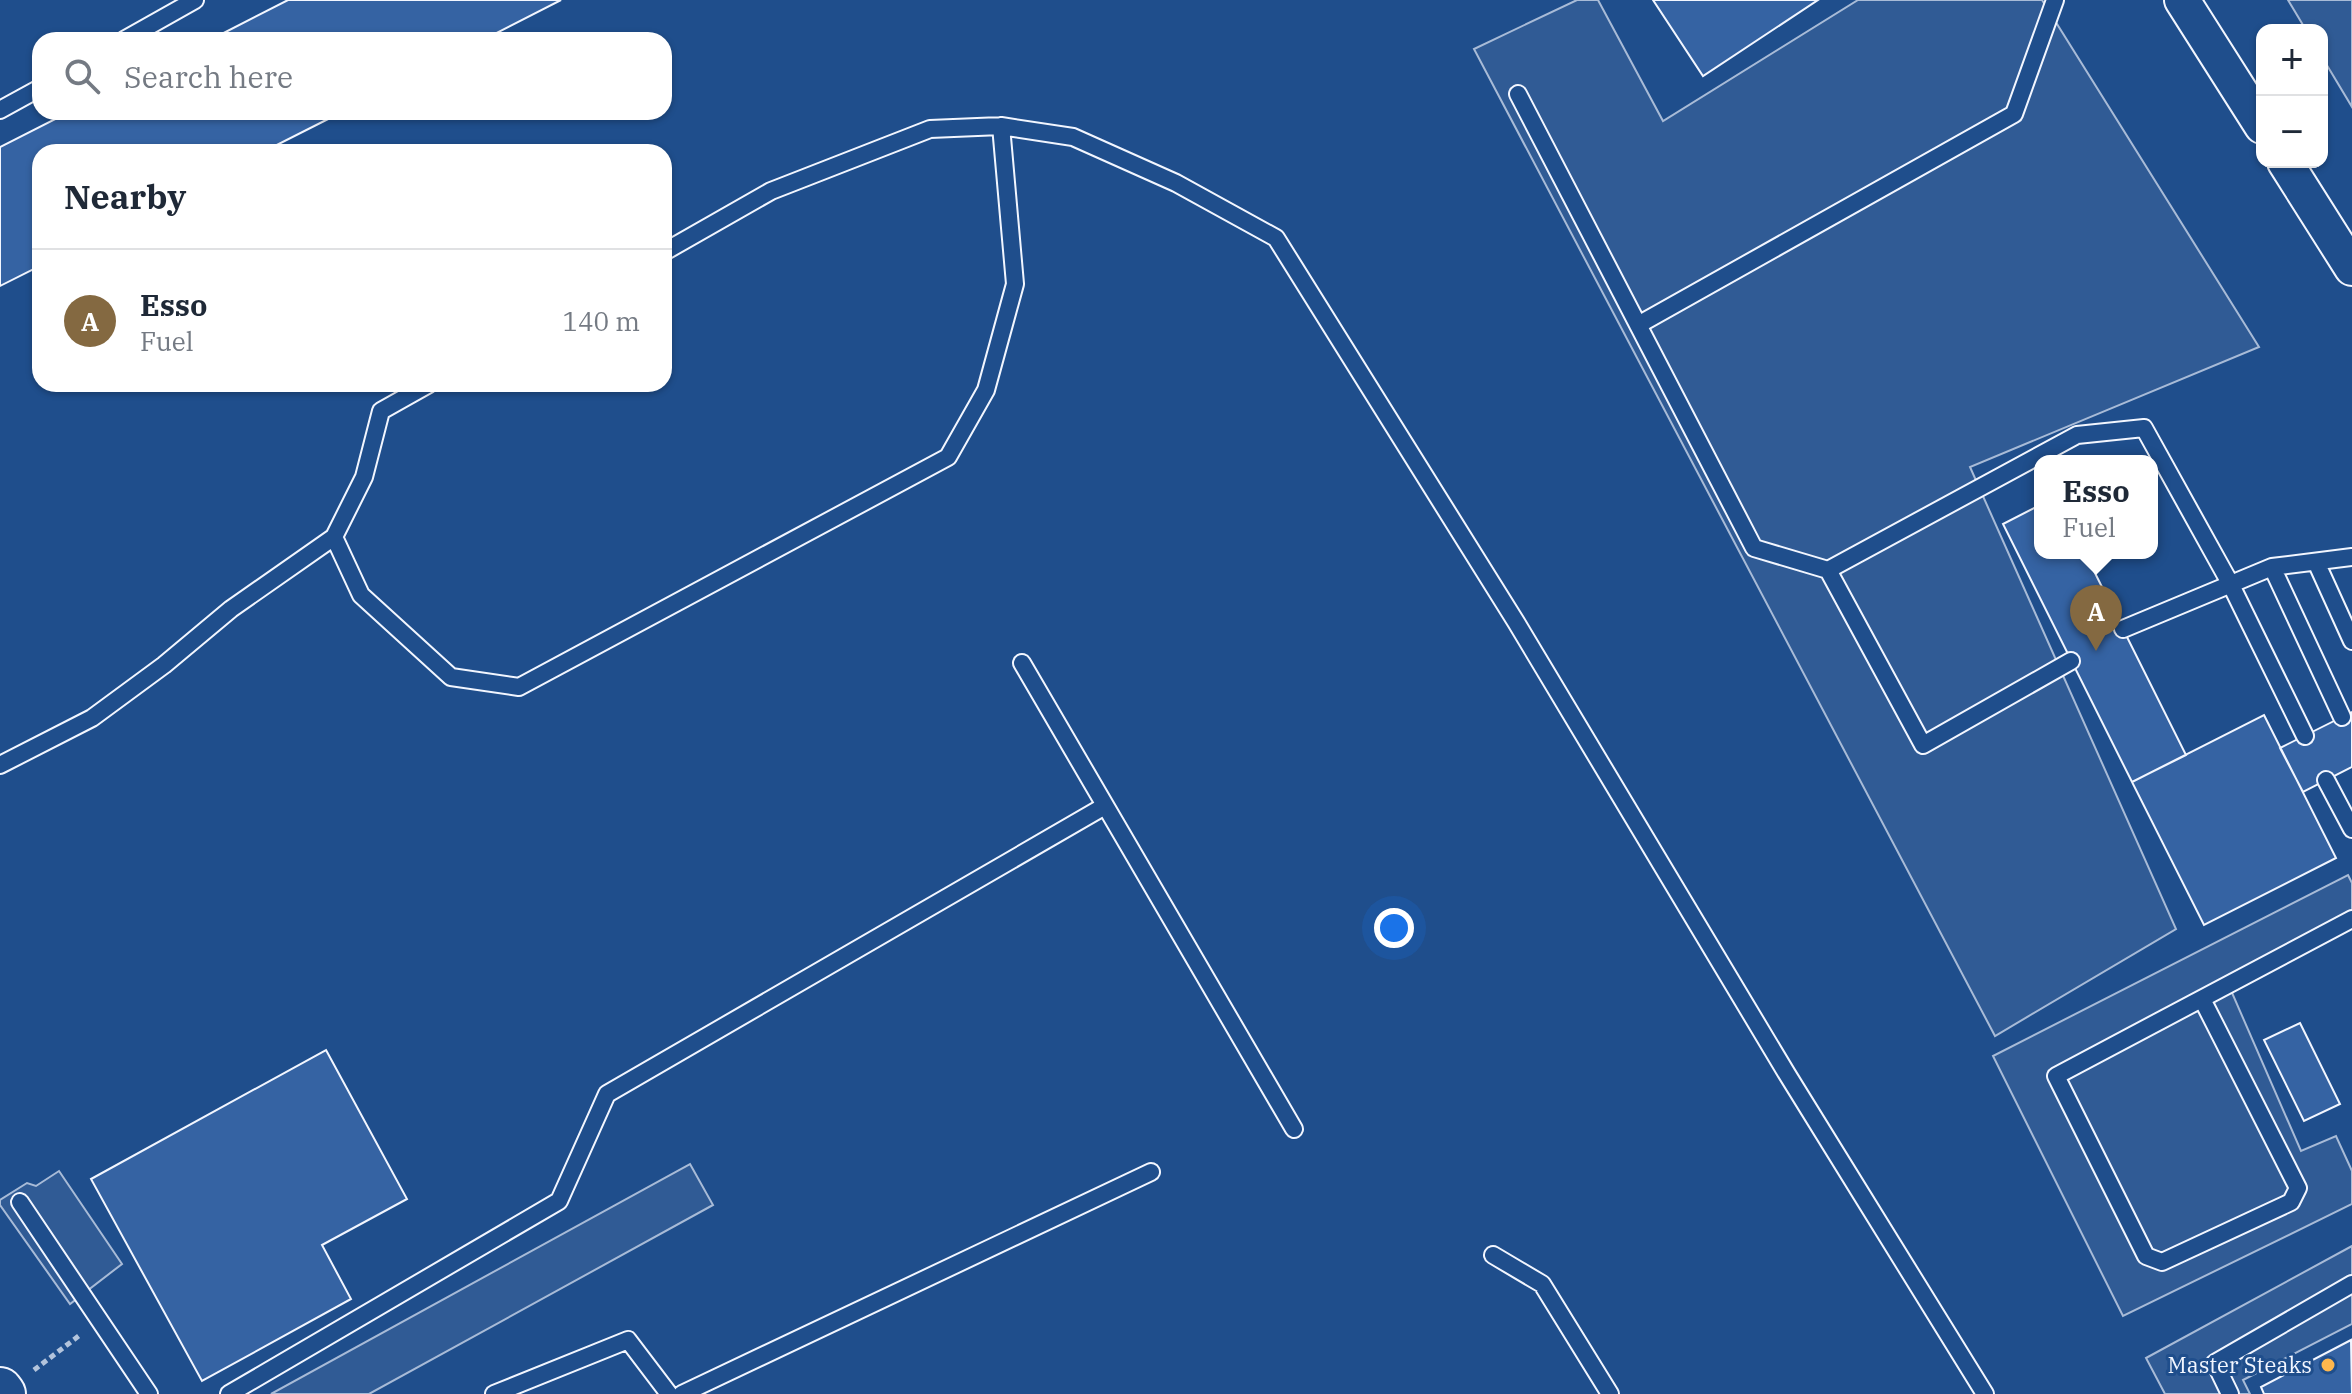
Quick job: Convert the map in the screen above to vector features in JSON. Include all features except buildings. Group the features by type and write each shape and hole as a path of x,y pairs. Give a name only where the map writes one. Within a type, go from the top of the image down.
{"street":[{"path":"2182,0 2256,117"},
{"path":"2289,168 2352,268"}],"lane":[{"path":"138,32 195,0"},
{"path":"1638,325 2014,114 2055,0"},
{"path":"0,110 32,92"},
{"path":"1518,94 1754,548 1828,570 1923,745 2071,661"},
{"path":"672,247 771,191 930,129 1001,126 1073,137 1176,183 1276,238 1516,622 1787,1074 1985,1394"},
{"path":"334,537 361,595 451,677 519,687 948,457 986,390 1015,284 1001,126"},
{"path":"0,765 92,718 164,665 231,609 334,537 364,477 381,411 415,392"},
{"path":"2040,455 2077,435 2144,428 2230,583 2305,736"},
{"path":"1828,570 2034,458"},
{"path":"2123,629 2272,567 2317,564 2352,557"},
{"path":"2317,564 2352,641"},
{"path":"2272,567 2342,717"},
{"path":"1022,663 1103,807 1294,1129"},
{"path":"2326,780 2352,829"},
{"path":"229,1394 559,1201 607,1094 1103,807"},
{"path":"2202,999 2298,1188 2291,1202 2162,1262 2146,1256 2056,1076 2352,919"},
{"path":"682,1394 1151,1172"},
{"path":"20,1202 149,1394"},
{"path":"1493,1255 1542,1284 1610,1394"},
{"path":"2230,1394 2215,1363 2352,1284"},
{"path":"494,1394 628,1340 669,1394"}],"path":[{"path":"10,1386 76,1337 102,1324"}],"shaded area":[{"path":"1577,0 1598,0 1663,121 1858,0 2042,0 2259,347 1970,467 2176,929 1995,1036 1474,49"},
{"path":"2288,0 2352,0 2352,107 2328,67 2328,24 2302,24"},
{"path":"2348,875 2352,883 2352,912 2226,979 2301,1151 2336,1136 2352,1171 2352,1204 2123,1316 1993,1056"},
{"path":"690,1164 713,1205 369,1394 271,1394"},
{"path":"59,1171 122,1264 70,1304 0,1205 0,1200 27,1183 36,1186"},
{"path":"2352,1246 2352,1324 2243,1380 2250,1394 2165,1394 2146,1358"}],"place":[{"name":"Esso","path":"2096,651"},
{"name":"Master Steaks","path":"2328,1365"}]}
